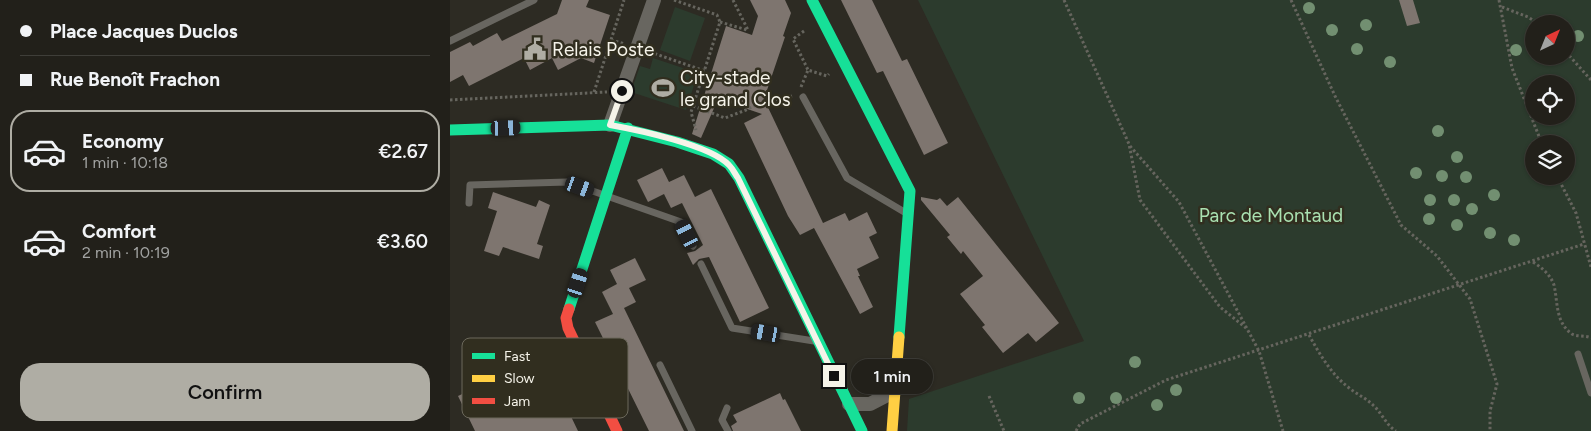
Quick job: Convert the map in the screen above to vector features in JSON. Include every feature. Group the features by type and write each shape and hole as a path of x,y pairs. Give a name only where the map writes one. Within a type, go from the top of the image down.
{"street":[{"path":"610,125 654,0"},
{"path":"812,0 910,191 892,431"},
{"path":"450,130 610,125 628,128 706,152 729,164 738,178 862,431"},
{"path":"573,338 566,318 628,128"},
{"path":"848,404 870,404 895,391"},
{"path":"611,418 617,431"}],"lane":[{"path":"450,41 534,0"},
{"path":"803,97 847,178 908,214"},
{"path":"469,203 470,185 567,182 680,222 693,246"},
{"path":"701,264 732,328 817,342"},
{"path":"1578,354 1591,394"},
{"path":"660,365 692,431"},
{"path":"727,408 722,420 728,431"}],"path":[{"path":"594,92 624,0"},
{"path":"674,0 717,16 720,22 691,112 694,122"},
{"path":"720,22 748,30 733,0"},
{"path":"1064,0 1129,144 1140,200 1220,307 1246,328"},
{"path":"1291,0 1334,96 1401,225 1437,256 1470,299 1497,384 1490,412 1490,431"},
{"path":"1499,0 1512,68 1538,135"},
{"path":"1501,6 1525,16"},
{"path":"804,31 793,39 808,70 827,76 842,59"},
{"path":"611,40 705,71"},
{"path":"1575,62 1591,80"},
{"path":"693,106 725,118 769,98 779,100 798,94 808,70"},
{"path":"450,100 622,91"},
{"path":"1129,144 1179,202 1259,351 1283,431"},
{"path":"1562,185 1576,213 1591,267"},
{"path":"1076,431 1080,424 1166,380 1461,286 1584,244"},
{"path":"1533,262 1544,269 1551,279 1556,305 1563,324 1574,335 1591,338"},
{"path":"1309,335 1323,358 1347,387 1371,403 1383,415 1390,427 1396,431"},
{"path":"989,396 1004,431"}],"green space":[{"name":"Parc de Montaud","path":"918,0 1591,0 1591,431 907,431 909,399 1084,341"},
{"path":"675,7 705,18 690,61 660,50"},
{"name":"City-stade le grand Clos","path":"653,58 698,73 686,110 631,92 640,66 650,69"}],"building":[{"path":"562,0 589,0 586,7 610,15 594,63 581,58 558,70 552,58 530,70 524,58 469,86 463,75 450,82 450,52 470,42 473,46 497,33 502,41 557,14"},
{"path":"750,0 785,0 791,13 764,99 823,223 845,213 849,221 867,212 877,233 869,237 879,258 857,269 860,276 858,276 873,307 860,314 814,228 800,235 788,216 744,123 762,114 718,99 701,138 692,134 726,26 752,35 758,16"},
{"path":"841,0 872,0 902,61 907,59 948,143 924,155 883,71 877,73"},
{"path":"1399,0 1413,0 1420,23 1407,26"},
{"path":"662,168 669,182 684,175 695,197 711,189 769,308 740,322 709,257 699,259 693,265 687,253 695,251 703,245 682,203 671,208 664,194 648,202 637,180"},
{"path":"493,192 536,207 539,200 550,205 537,244 543,246 539,259 503,247 499,256 484,251 497,211 488,208"},
{"path":"921,197 937,200 940,198 947,206 958,197 1059,323 1036,342 1028,333 1003,353 982,327 985,325 960,294 983,276 963,251 961,254 947,237 950,235 921,200"},
{"path":"635,258 646,280 629,288 636,302 624,308 684,431 649,431 628,389 628,338 603,338 595,322 613,314 602,292 617,284 610,270"},
{"path":"780,393 801,431 733,431 731,426 737,422 733,415"},
{"path":"462,394 462,404 458,396"},
{"path":"469,418 572,418 578,431 475,431"}],"traffic: fast":[{"path":"812,0 910,191 899,337"},
{"path":"450,130 610,125 677,142 713,154 729,164 739,178 862,431"},
{"path":"569,309 628,128"}],"traffic: slow":[{"path":"892,431 899,337"}],"traffic: jam":[{"path":"569,309 566,318 573,338"},
{"path":"611,418 617,431"}],"place":[{"name":"Relais Poste","path":"535,49"},
{"name":"City-stade le grand Clos","path":"663,88"}],"route":[{"path":"622,91 610,125 628,128 677,142 713,154 729,164 738,178 834,376"}]}
